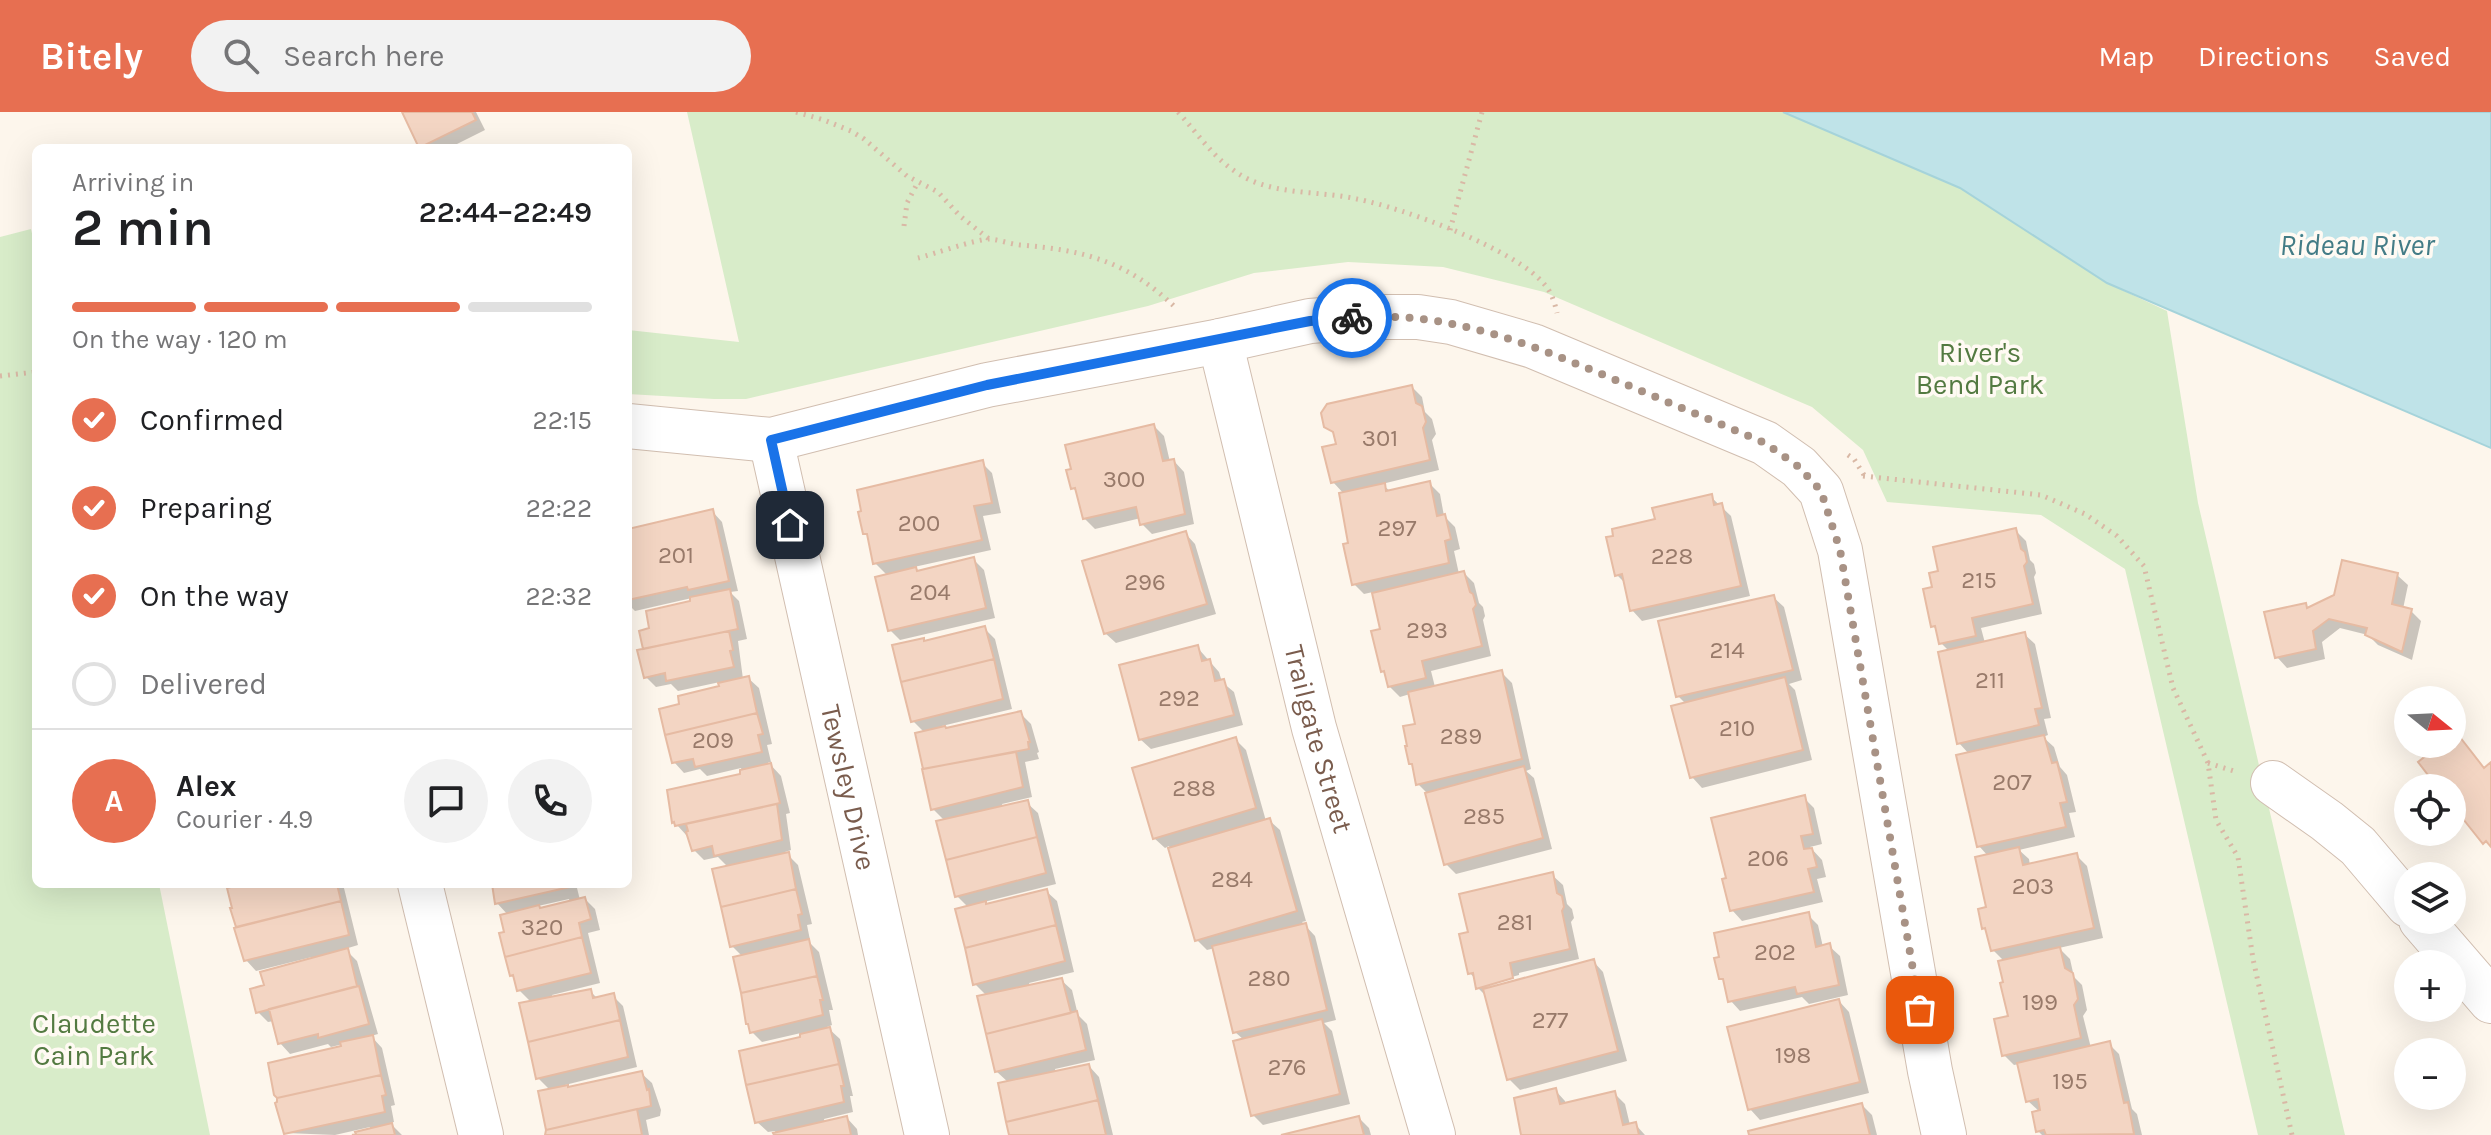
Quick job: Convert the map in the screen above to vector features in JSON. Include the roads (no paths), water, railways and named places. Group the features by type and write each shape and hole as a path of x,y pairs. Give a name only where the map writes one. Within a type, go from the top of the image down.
{"street":[{"path":"632,426 771,440 987,385 1310,321 1418,317 1451,322 1533,346 1765,443 1799,467 1821,491 1840,550 1944,1135"},
{"name":"Trailgate Street","path":"1208,343 1314,728 1433,1135"},
{"name":"Tewsley Drive","path":"771,440 927,1135"},
{"path":"2273,783 2358,846 2394,888"},
{"path":"421,888 481,1135"},
{"path":"2433,934 2491,1001"}],"water":[{"name":"Rideau River","path":"1783,112 2491,112 2491,448 2107,283 1960,188"}],"park label":[{"name":"River's Bend Park","path":"1980,368"},
{"name":"Claudette Cain Park","path":"94,1039"}]}
